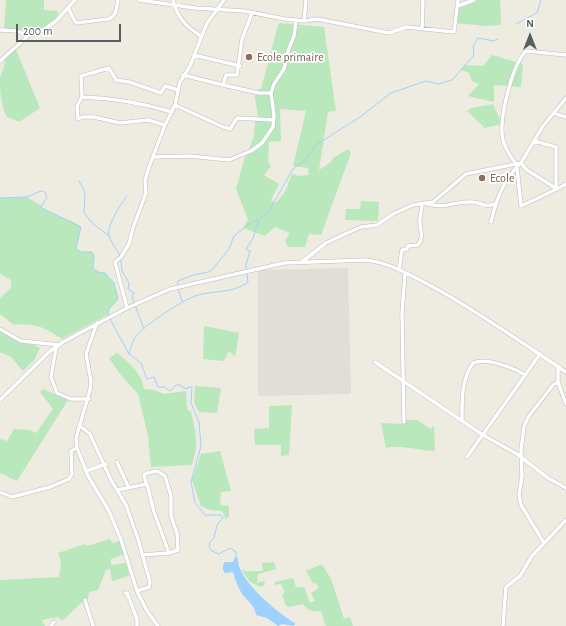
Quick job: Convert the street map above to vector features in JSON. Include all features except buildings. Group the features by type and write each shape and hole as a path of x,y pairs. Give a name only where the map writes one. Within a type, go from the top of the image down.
{"street":[{"path":"0,61 28,36 50,26 75,0"},
{"path":"68,8 76,23 108,19 112,18 115,14 118,0"},
{"path":"139,0 174,6 252,13 304,21 317,19 389,33 400,28 454,32 458,0"},
{"path":"173,0 180,20 201,36"},
{"path":"127,308 115,262 120,258 129,244 133,228 146,193 145,181 165,125 175,105 183,75 190,66 201,36 216,10 224,0"},
{"path":"304,21 306,0"},
{"path":"422,29 423,0"},
{"path":"458,6 474,0"},
{"path":"223,85 226,75 237,76 240,66 242,39 252,13"},
{"path":"153,157 189,156 229,160 251,151 262,143 271,132 274,120 271,93 274,84 284,69 294,36 296,20"},
{"path":"0,30 16,31 28,36"},
{"path":"566,55 526,51 518,62 510,83 502,128 503,141 509,155 517,165 521,206 566,184"},
{"path":"194,55 240,66"},
{"path":"165,125 148,120 120,123 94,117 83,117 78,119 77,106 82,97 81,76 110,68 113,78 119,81 129,82 161,93 165,86 178,90"},
{"path":"183,75 223,85 271,93"},
{"path":"82,97 111,99 152,106 172,112"},
{"path":"428,204 436,200 466,174 521,163 534,141 566,98"},
{"path":"175,105 230,129 237,118 274,120"},
{"path":"554,113 566,118"},
{"path":"534,141 556,147 556,188"},
{"path":"521,163 527,170 556,188"},
{"path":"491,222 498,195 517,165"},
{"path":"302,261 326,243 361,227 377,225 393,214 414,205 428,204 446,206 462,202 473,202 487,207 495,204"},
{"path":"399,270 402,250 407,249 408,246 418,245 420,242 422,233 420,219 422,204"},
{"path":"0,400 42,357 97,323 135,304 170,289 284,263 302,261 376,261 399,270 470,308 566,372"},
{"path":"404,422 402,381 402,313 405,273"},
{"path":"97,323 86,354 91,381 89,399 76,438 77,448 86,471 109,511 121,540 137,591 147,611 158,626"},
{"path":"0,329 21,341 58,346"},
{"path":"58,346 51,377 57,393 71,399 89,399"},
{"path":"467,457 540,354"},
{"path":"462,421 464,386 468,371 473,363 479,361 506,366 525,375"},
{"path":"375,362 483,435 520,456 548,478 566,488"},
{"path":"558,367 558,382 566,404"},
{"path":"544,543 521,505 519,495 522,476 520,456 524,426 529,416 553,385 558,382"},
{"path":"80,426 90,434 94,446 106,464 133,523 149,577 149,587 137,591"},
{"path":"0,492 12,497 50,487 70,479 72,474 71,451 77,448"},
{"path":"117,462 128,486"},
{"path":"86,471 106,464"},
{"path":"142,555 168,553 178,550 177,533 171,516 172,496 165,476 157,471 145,474 146,483 148,484 154,512 168,553"},
{"path":"117,490 128,486 146,483"},
{"path":"504,626 506,587 520,576 532,556 566,520"},
{"path":"125,593 127,593 137,619 137,626"},
{"path":"85,600 93,626"},
{"path":"51,626 54,622"}],"shaded area":[{"path":"348,268 351,393 259,396 258,270"}],"green space":[{"path":"6,0 44,0 44,10 58,11 57,20 37,32 21,34 4,31"},
{"path":"479,0 500,0 501,25 486,26 455,23 456,3"},
{"path":"280,23 324,27 336,111 328,112 319,170 331,162 333,158 348,149 351,153 321,235 309,234 305,247 288,247 285,241 290,233 275,227 265,236 243,228 248,220 236,189 246,153 248,152 254,136 255,120 258,118 255,97 258,89 261,89 278,25","holes":["280,109 306,111 293,166 308,168 309,175 299,176 292,174 285,192 276,203 271,200 279,184 264,175 271,166 268,162 269,142 281,141"]},
{"path":"15,47 40,108 19,122 7,117 2,103 0,89 0,79 5,60"},
{"path":"492,55 523,64 521,87 494,85 494,102 468,96 479,84 472,81 469,73 461,70 465,65 483,66"},
{"path":"493,104 502,124 485,128 467,111 471,108"},
{"path":"27,197 47,211 72,221 81,227 76,248 80,252 92,252 94,256 93,268 98,272 105,273 114,283 118,299 107,315 62,339 45,329 34,325 14,325 0,314 0,298 11,288 11,280 0,274 0,198"},
{"path":"361,201 379,202 378,221 345,220 346,209 360,209"},
{"path":"204,326 239,333 235,357 229,351 224,361 203,359"},
{"path":"0,328 40,348 35,359 23,371 11,357 0,352"},
{"path":"117,353 138,373 144,389 154,390 164,394 186,391 187,409 191,412 196,438 196,451 192,465 151,467 148,436 138,394 120,374 109,358"},
{"path":"195,386 221,388 217,413 199,412 194,403"},
{"path":"43,389 68,400 17,481 0,473 0,439 7,441 14,429 29,430 36,433 53,409 40,392"},
{"path":"292,405 289,455 281,456 281,445 255,445 254,429 269,428 269,406"},
{"path":"405,420 417,420 431,429 434,425 435,451 404,447 386,448 381,423 404,424"},
{"path":"220,451 231,491 221,492 220,505 229,506 229,517 226,519 222,511 210,510 201,506 192,480 201,454"},
{"path":"110,539 112,543 122,541 126,554 111,559 111,565 127,563 129,576 112,581 110,569 106,570 98,590 89,592 88,599 81,603 62,621 58,617 42,620 45,626 0,626 0,580 59,577 61,562 58,553 85,544 87,546"},
{"path":"274,562 276,569 258,574 257,583 264,581 265,584 261,587 250,582 242,571 243,569 245,571 263,571 262,563"},
{"path":"322,564 331,579 344,619 350,617 353,626 328,626 325,625 321,611 311,610 303,604 289,607 286,606 282,595 285,592 281,584 275,585 275,582 293,578 296,587 304,587 310,603 315,601 311,593 319,588 316,583 313,584 306,571"}],"water":[{"path":"235,557 238,558 239,566 251,585 269,604 295,623 294,626 282,624 278,626 267,618 256,615 252,606 244,597 233,572 225,573 223,570 225,562 233,562"}],"waterway":[{"path":"516,24 537,13 541,0"},
{"path":"246,270 250,251 246,249 253,238 259,220 269,211 293,169 304,161 316,145 360,117 391,93 426,81 438,84 452,80 474,55 473,46 478,38 494,41 498,39"},
{"path":"79,181 85,192 84,213 93,224 108,235"},
{"path":"0,198 27,197 41,191 45,192 47,198 41,206 42,208 81,227 76,248 80,252 92,252 94,256 93,268 98,272 105,273 114,283 118,299 109,309 108,316"},
{"path":"120,256 110,239 109,232 115,215 127,196"},
{"path":"177,286 178,281 212,270 229,249 234,236 253,221 258,220"},
{"path":"121,259 122,271 129,283 128,289 134,293 132,296 134,303"},
{"path":"129,354 136,336 156,319 195,296 229,290 242,286 248,282 247,273"},
{"path":"178,289 182,301"},
{"path":"135,305 144,329"},
{"path":"110,319 129,354 141,363 147,379 154,377 158,387 164,387 170,391 176,385 180,385 186,389 192,387 191,403 199,422 201,446 191,482 195,503 205,515 221,515 223,518 217,525 214,538 210,542 209,547 212,551 219,554 230,548 236,552 236,559"}],"place":[{"name":"Ecole primaire","path":"249,57"},
{"name":"Ecole","path":"482,178"}]}
